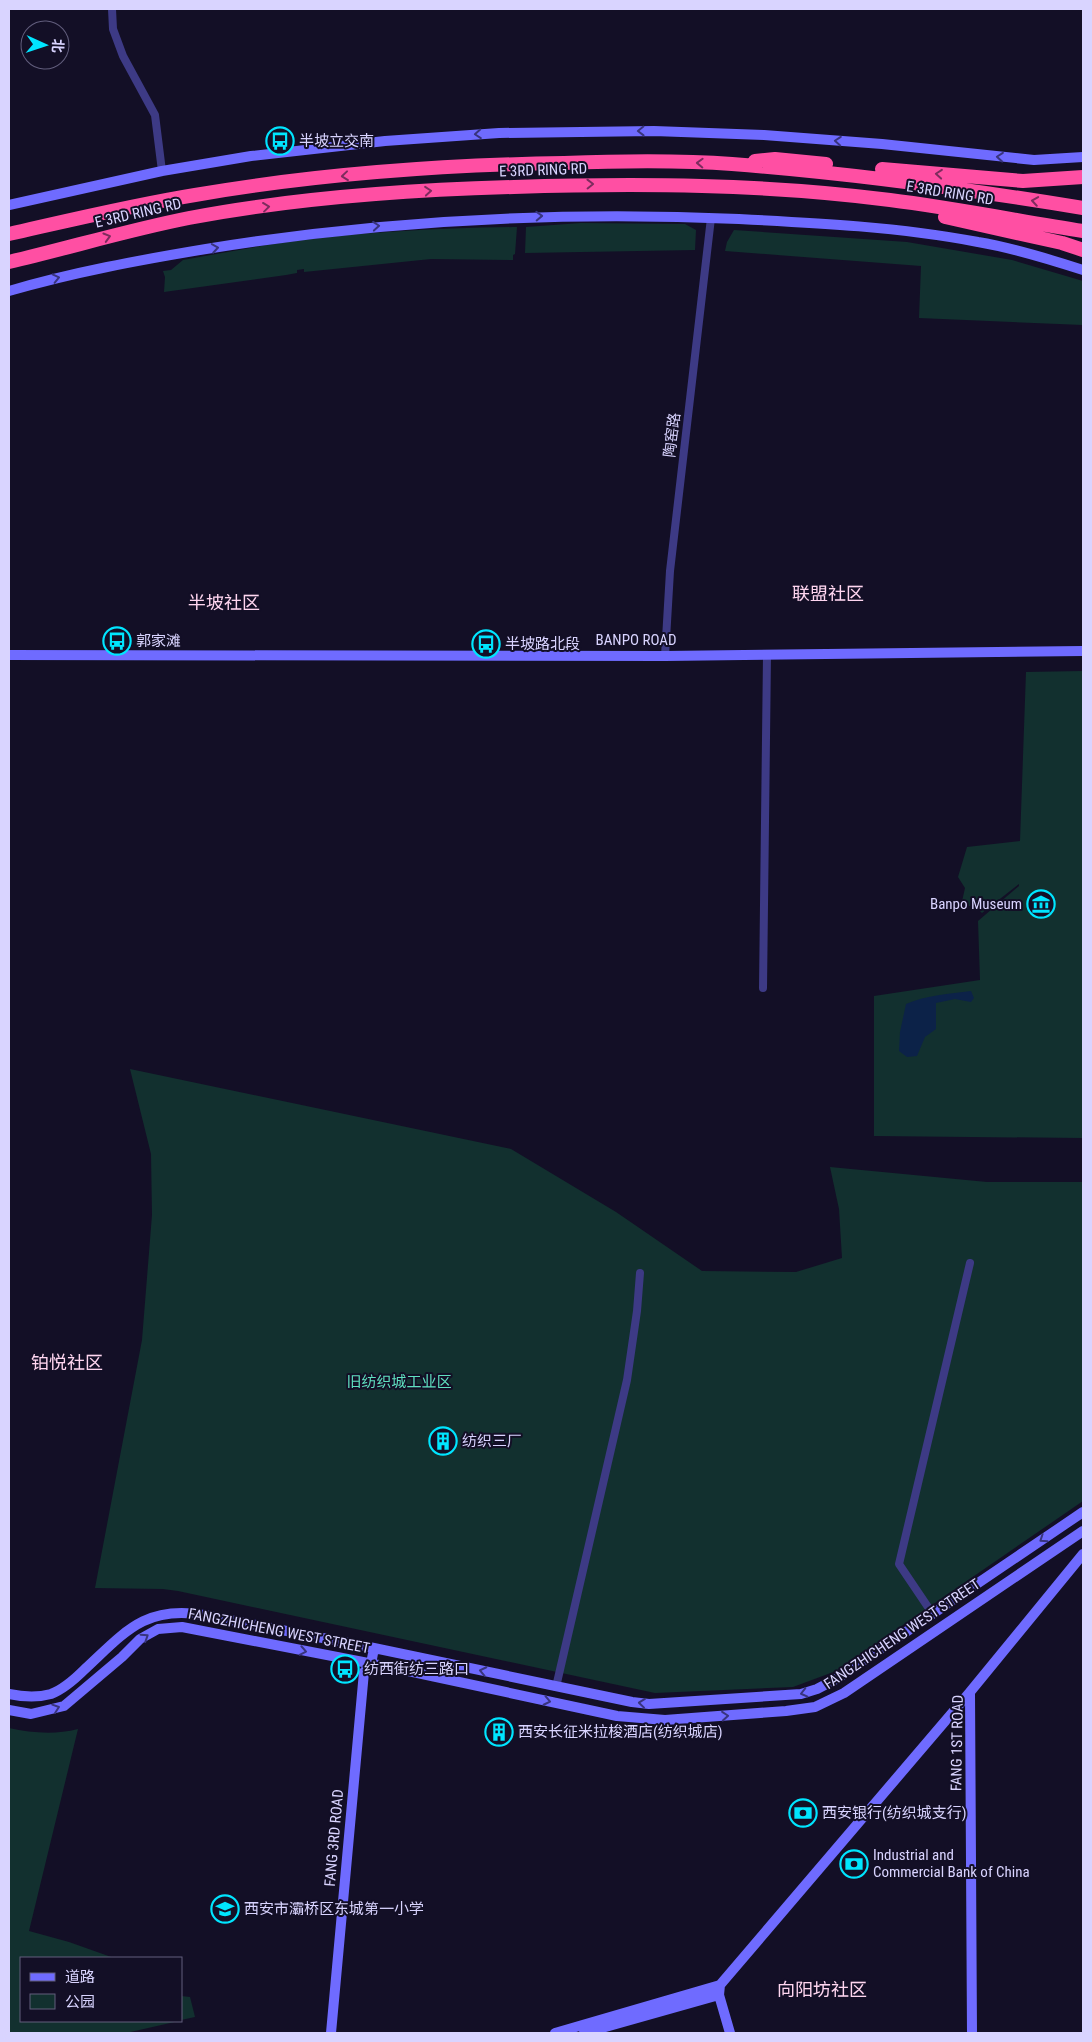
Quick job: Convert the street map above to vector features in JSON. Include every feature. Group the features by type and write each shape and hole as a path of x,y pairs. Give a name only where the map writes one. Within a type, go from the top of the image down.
{"highway":[{"path":"731,164 775,159 1022,181 1083,177"},
{"name":"E 3RD RING RD","path":"9,234 194,195 274,184 390,171 553,163 649,162 731,164 899,180 1079,207"},
{"name":"E 3RD RING RD","path":"9,262 127,231 190,218 317,201 447,189 592,184 780,190 890,200 1083,231"},
{"path":"890,200 933,215 1062,243 1083,250"}],"main road":[{"path":"9,205 162,171 291,151 385,141 499,133 654,131 734,134 882,144 1034,160 1083,157"},
{"path":"9,291 112,265 265,239 367,227 459,220 596,215 711,218 877,228 978,241 1039,256 1083,270"},
{"name":"BANPO ROAD","path":"9,655 665,656 1083,651"},
{"name":"FANGZHICHENG WEST STREET","path":"9,1694 29,1697 51,1694 62,1688 123,1633 143,1621 165,1613 178,1612 374,1648 556,1687 649,1704 801,1694 817,1689 838,1678 1083,1512"},
{"name":"FANGZHICHENG WEST STREET","path":"9,1710 31,1714 64,1706 122,1657 140,1639 158,1629 182,1628 371,1664 617,1716 640,1719 705,1718 805,1709 823,1704 844,1693 1083,1531"},
{"name":"FANG 1ST ROAD","path":"972,2033 970,1692 1083,1554"},
{"name":"FANG 3RD ROAD","path":"331,2033 364,1672 371,1664 374,1648"},
{"path":"584,2033 718,1989 970,1692"},
{"path":"555,2033 718,1989"},
{"path":"718,1989 730,2033"}],"street":[{"path":"112,9 113,29 123,56 155,115 162,171"},
{"name":"陶窑路","path":"665,656 670,571 711,218"},
{"path":"763,988 767,654"},
{"path":"932,1613 899,1564 970,1263"},
{"path":"556,1687 628,1374 637,1312 640,1273"}],"green space":[{"path":"581,223 685,224 696,230 695,250 525,253 526,227"},
{"path":"517,227 513,260 431,259 304,272 304,269 297,270 297,273 286,275 164,292 165,277 163,271 171,270 183,260 281,243 369,233"},
{"path":"734,230 907,242 1012,260 1083,281 1083,325 919,318 921,266 725,251 727,242"},
{"name":"Banpo Museum","path":"1083,671 1083,1138 874,1136 874,996 980,980 978,921 1019,884 982,913 975,906 961,906 965,888 958,877 967,847 1020,841 1026,672"},
{"name":"旧纺织城工业区","path":"130,1069 511,1149 616,1212 702,1271 796,1272 842,1258 839,1209 830,1167 987,1182 1083,1182 1083,1501 836,1671 793,1687 655,1693 178,1591 95,1588 142,1340 152,1215 151,1154"},
{"path":"9,1728 44,1733 78,1729 29,1931 69,1942 111,1957 20,1957 20,2022 175,2022 126,2033 9,2033"},
{"path":"182,1996 190,1997 195,2017 182,2020"}],"water":[{"path":"971,991 974,998 971,1002 955,999 936,1003 936,1029 925,1037 917,1056 907,1057 899,1051 900,1032 906,1004 930,997"}],"place":[{"name":"半坡立交南","path":"280,141"},
{"name":"郭家滩","path":"117,641"},
{"name":"半坡路北段","path":"486,644"},
{"name":"Banpo Museum","path":"1041,904"},
{"name":"纺织三厂","path":"443,1441"},
{"name":"纺西街纺三路口","path":"345,1669"},
{"name":"西安长征米拉梭酒店(纺织城店)","path":"499,1732"},
{"name":"西安银行(纺织城支行)","path":"803,1813"},
{"name":"Industrial and Commercial Bank of China","path":"854,1864"},
{"name":"西安市灞桥区东城第一小学","path":"225,1909"}],"district":[{"name":"联盟社区","path":"828,593"},
{"name":"半坡社区","path":"224,602"},
{"name":"铂悦社区","path":"67,1362"},
{"name":"向阳坊社区","path":"822,1989"}]}
